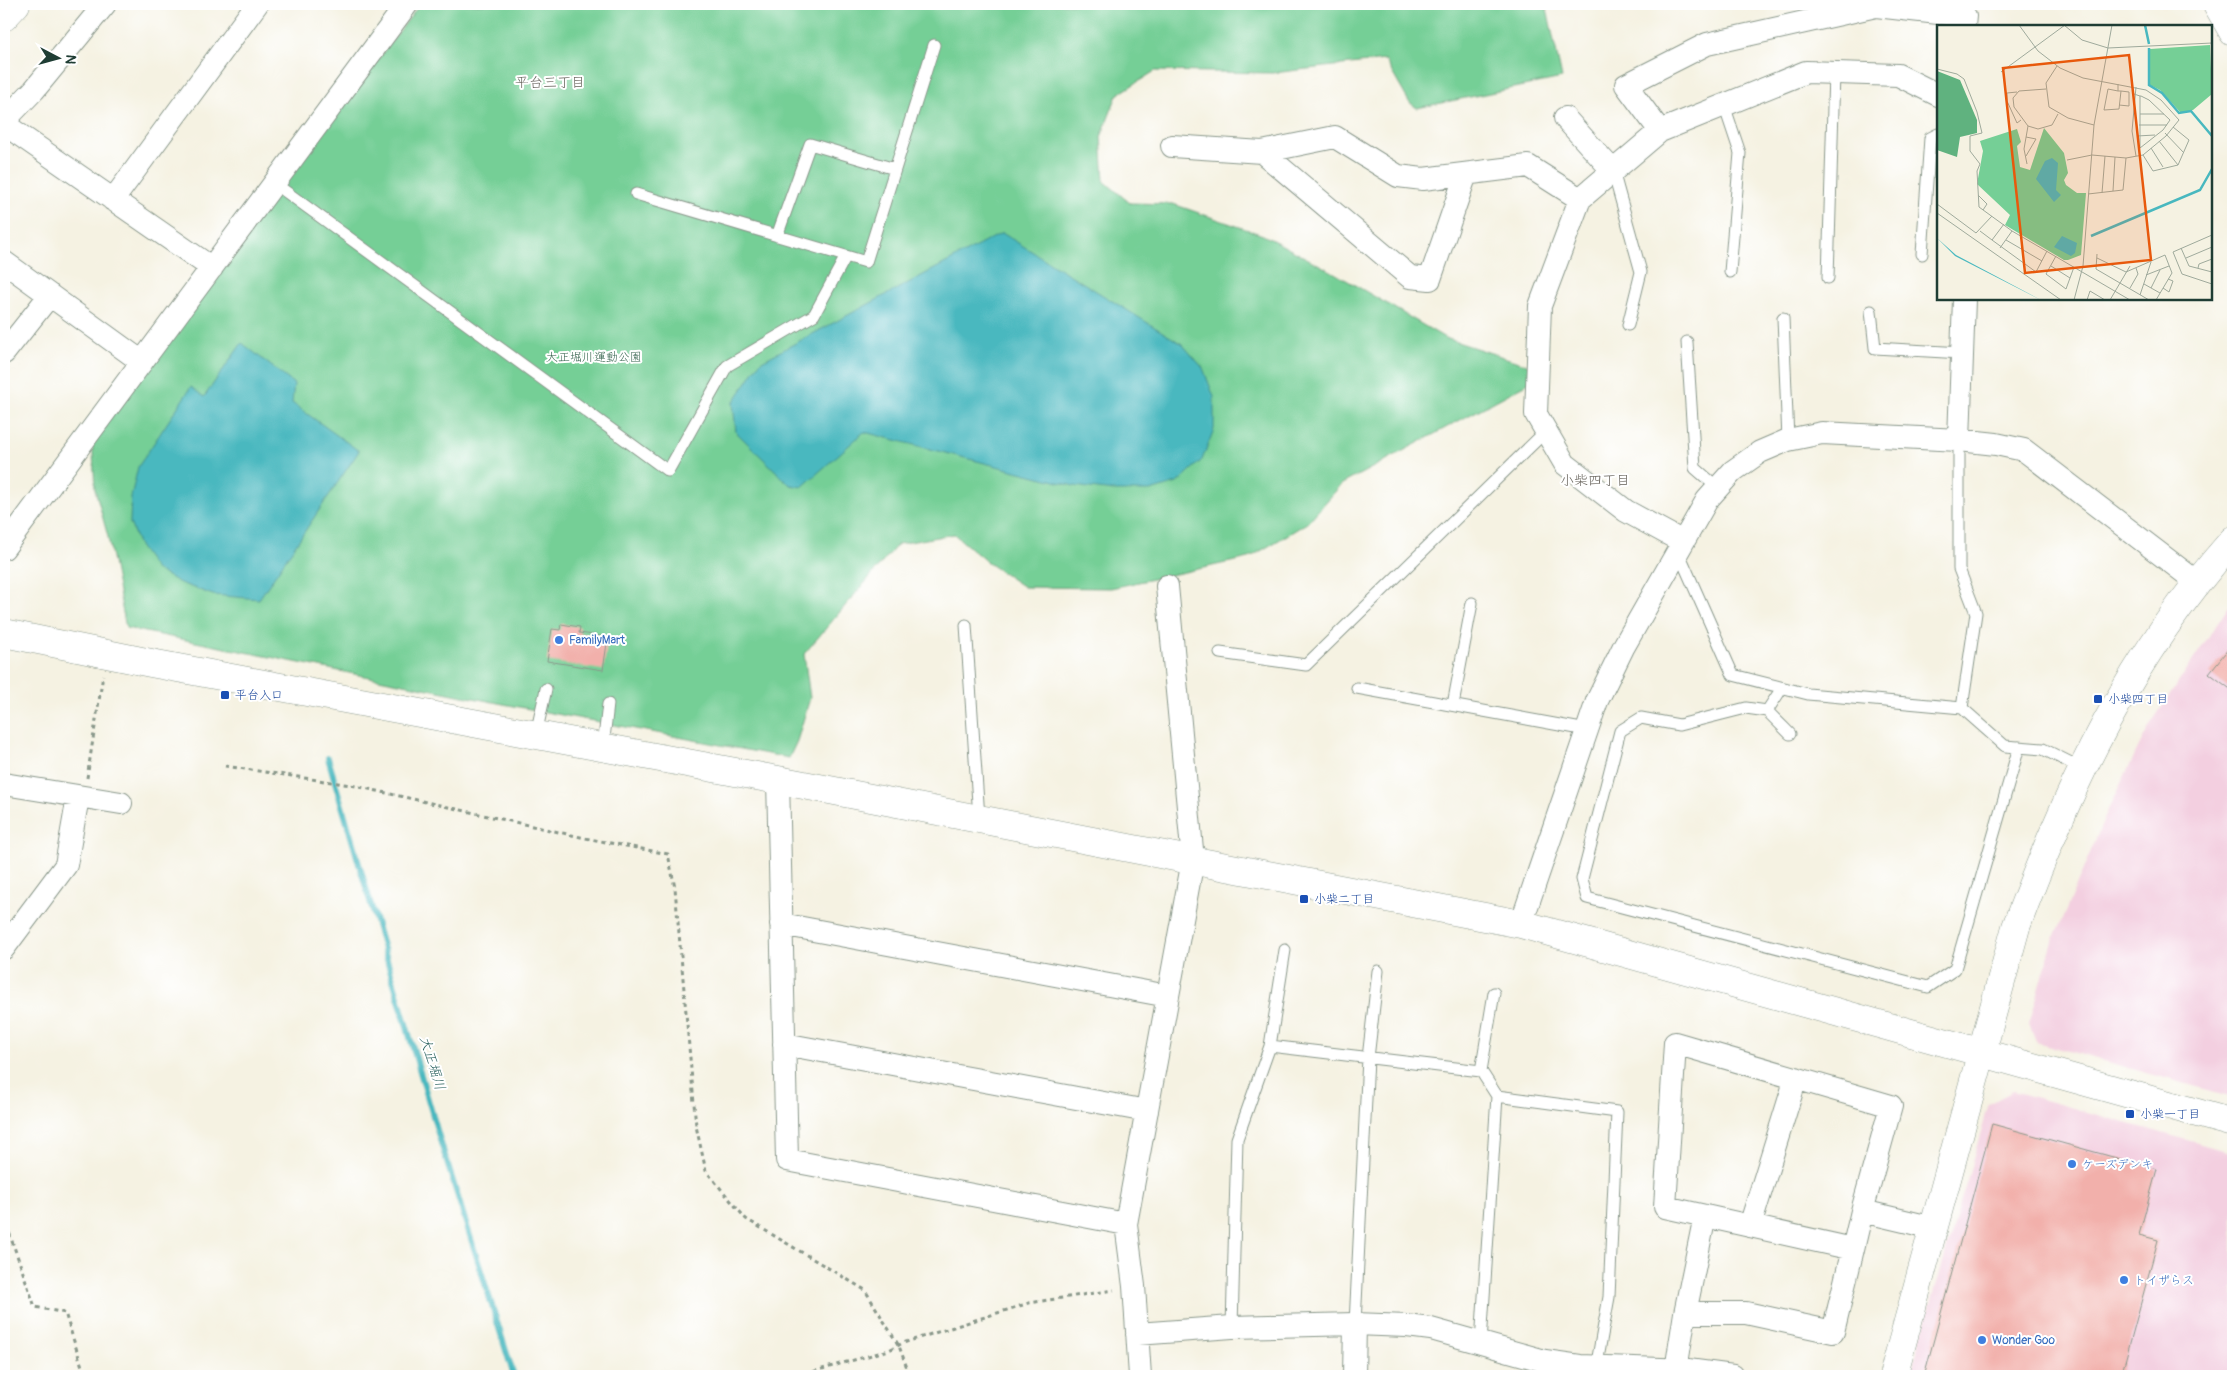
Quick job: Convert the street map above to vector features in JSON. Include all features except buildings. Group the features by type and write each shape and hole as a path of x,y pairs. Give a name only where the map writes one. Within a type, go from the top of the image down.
{"street":[{"path":"4,18 16,4"},
{"path":"105,4 34,90 4,122 212,268"},
{"path":"113,200 257,4"},
{"path":"6,540 142,362 407,4"},
{"path":"2217,4 2233,32"},
{"path":"1660,131 1626,85 1707,44 1876,6 1965,16 1964,25"},
{"path":"1680,546 1626,511 1566,464 1536,414 1540,306 1580,199 1660,131 1806,72 1898,75 1937,94"},
{"path":"1564,118 1613,171"},
{"path":"1172,146 1262,152 1335,137 1398,176 1423,179 1528,166 1580,199"},
{"path":"1262,152 1410,277 1417,278 1430,279 1466,174"},
{"path":"4,262 142,362"},
{"path":"4,353 50,295"},
{"path":"1959,440 1964,300"},
{"path":"1522,924 1597,701 1624,646 1707,500 1733,471 1760,452 1788,440 1822,432 1959,440 1996,444 2024,450 2198,583"},
{"path":"1893,1376 2016,927 2042,857 2081,768 2141,661 2198,583 2233,540"},
{"path":"1140,1376 1134,1286 1126,1224 1193,860 1168,586"},
{"path":"4,633 106,654 980,818 1522,924 2233,1123"},
{"path":"778,780 787,1160 1126,1224"},
{"path":"4,784 120,803"},
{"path":"4,948 66,865 81,798"},
{"path":"781,924 1168,996"},
{"path":"1685,1313 1746,1313 1833,1332 1854,1249 1862,1211 1891,1106 1675,1043 1665,1207 1854,1249"},
{"path":"784,1044 1147,1111"},
{"path":"1750,1226 1796,1078"},
{"path":"1862,1211 1934,1228"},
{"path":"1676,1370 1685,1313 1705,1216"},
{"path":"1354,1376 1355,1324"},
{"path":"1136,1334 1232,1327 1355,1324 1430,1329 1546,1361 1596,1368 1676,1370 1733,1376"}],"lane":[{"path":"636,194 866,262 934,45"},
{"path":"1828,278 1834,73"},
{"path":"1724,105 1740,153 1730,272"},
{"path":"1922,254 1930,138 1937,134"},
{"path":"778,236 810,144 895,169"},
{"path":"1613,171 1641,272 1628,325"},
{"path":"274,183 668,470 727,366 814,315 846,256"},
{"path":"1871,311 1876,348 1962,353"},
{"path":"1783,318 1788,440"},
{"path":"1687,342 1695,468 1718,488"},
{"path":"1220,654 1306,665 1546,431"},
{"path":"1959,440 1959,569 1976,613 1962,708"},
{"path":"1680,546 1733,676 1808,694 1962,708 2005,746 2043,749 2081,768"},
{"path":"1454,705 1472,603"},
{"path":"966,625 980,818"},
{"path":"1357,688 1587,730"},
{"path":"1767,711 1782,688"},
{"path":"536,734 546,689"},
{"path":"603,747 608,704"},
{"path":"1790,734 1767,711 1746,708 1679,725 1641,718 1620,731 1582,879 1587,898 1928,987 1954,969 2020,747"},
{"path":"1232,1327 1237,1139 1270,1046 1284,950"},
{"path":"1355,1324 1368,1058 1378,971"},
{"path":"1481,1343 1497,1096 1481,1071 1494,992"},
{"path":"1270,1046 1481,1071"},
{"path":"1497,1096 1617,1112 1609,1297 1596,1368"}],"path":[{"path":"81,798 106,654"},
{"path":"225,766 351,785 668,854 675,888 696,1126 706,1171 746,1219 865,1290 899,1346 910,1376"},
{"path":"4,1218 35,1307 65,1313 84,1376"},
{"path":"798,1376 899,1346 903,1343 1030,1303 1134,1286"}],"shaded area":[{"path":"2233,600 2233,1097 2036,1042 2029,1024 2053,941 2111,803 2150,725"},
{"path":"2013,1091 2233,1153 2233,1376 1910,1376 1989,1104"}],"green space":[{"name":"大正堀川運動公園","path":"420,4 1546,4 1562,78 1417,108 1409,102 1385,60 1273,73 1155,71 1117,95 1101,137 1104,181 1130,203 1173,204 1263,235 1331,271 1445,338 1549,372 1342,484 1307,523 1249,558 1111,588 1024,587 988,563 954,534 898,544 804,654 810,698 797,741 789,758 498,703 126,628 108,537 95,489 92,436"}],"water":[{"path":"1002,233 1182,344 1203,368 1214,397 1214,429 1202,460 1177,483 1150,491 1114,491 1074,486 864,432 802,487 790,485 736,432 733,403 760,362"},
{"path":"242,343 294,384 292,403 359,451 259,599 213,595 180,583 155,569 139,546 130,523 131,497 138,467 191,387 204,397"}],"waterway":[{"name":"大正堀川","path":"328,758 440,1140 514,1376"}],"place":[{"name":"FamilyMart","path":"559,640"},
{"name":"平台入口","path":"225,695"},
{"name":"小柴四丁目","path":"2098,699"},
{"name":"小柴二丁目","path":"1304,899"},
{"name":"小柴一丁目","path":"2130,1114"},
{"name":"ケーズデンキ","path":"2072,1164"},
{"name":"トイザらス","path":"2124,1280"},
{"name":"Wonder Goo","path":"1982,1340"}],"district":[{"name":"平台三丁目","path":"550,82"},
{"name":"小柴四丁目","path":"1595,480"}]}
